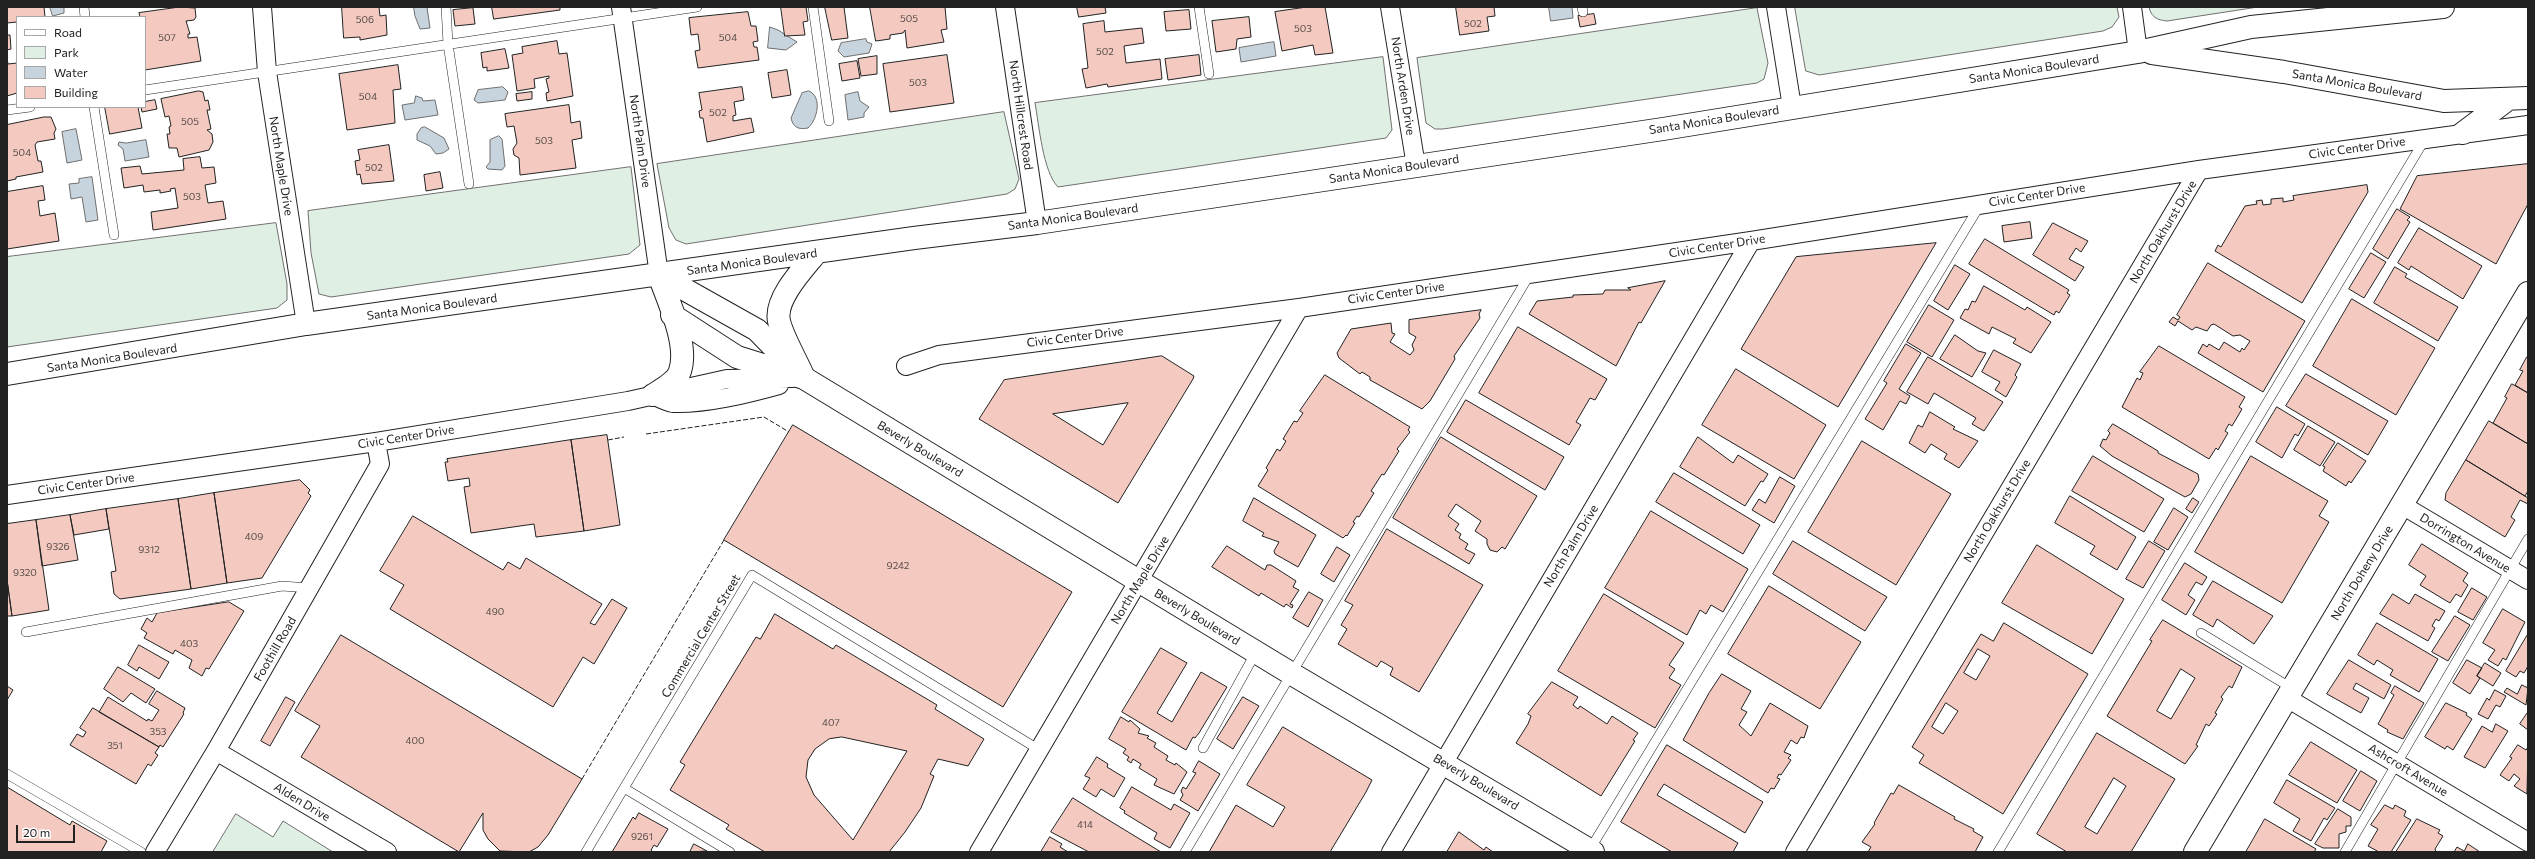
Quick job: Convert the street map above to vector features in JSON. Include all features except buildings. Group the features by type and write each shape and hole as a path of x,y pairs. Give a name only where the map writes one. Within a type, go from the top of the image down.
{"main road":[{"name":"Santa Monica Boulevard","path":"7,374 306,324 817,252 1038,223 1416,166 2138,52 2251,27 2442,7"},
{"name":"Santa Monica Boulevard","path":"2138,52 2284,72 2444,101 2520,101"},
{"path":"2463,133 2520,101"},
{"path":"804,378 778,320 781,304 787,291 817,252"},
{"path":"653,395 669,385 680,372 681,339 659,275"},
{"name":"Beverly Boulevard","path":"659,275 757,330 804,378"},
{"name":"North Doheny Drive","path":"2195,852 2402,505 2525,304"},
{"name":"Beverly Boulevard","path":"672,315 737,357 804,378 1139,582 1292,674 1444,762 1590,851"}],"street":[{"name":"North Maple Drive","path":"262,7 267,72 306,324"},
{"name":"North Hillcrest Road","path":"1005,7 1038,223"},
{"name":"North Arden Drive","path":"1390,7 1416,166"},
{"path":"1776,7 1792,107"},
{"path":"2132,7 2138,52"},
{"name":"North Palm Drive","path":"622,13 659,275"},
{"name":"Civic Center Drive","path":"906,366 939,355 1299,308 1751,241 2199,170 2528,125"},
{"name":"North Oakhurst Drive","path":"1795,852 2199,170"},
{"name":"North Palm Drive","path":"1391,852 1751,241"},
{"name":"North Maple Drive","path":"979,852 1038,749 1139,582 1299,308"},
{"path":"653,395 671,403 697,401 746,393 804,378"},
{"name":"Civic Center Drive","path":"7,495 376,442 653,395"},
{"name":"Foothill Road","path":"155,852 216,751 380,464 376,442"},
{"name":"Dorrington Avenue","path":"2402,505 2528,580"},
{"name":"Ashcroft Avenue","path":"2290,694 2397,763 2528,842"},
{"name":"Alden Drive","path":"216,751 387,852"}],"lane":[{"path":"446,7 448,44 469,184"},
{"path":"146,90 448,44 622,13 697,7"},
{"path":"813,7 829,121"},
{"path":"1199,7 1209,74"},
{"path":"7,110 22,108"},
{"path":"94,108 114,235"},
{"path":"1998,852 2426,138"},
{"path":"1590,851 1980,204"},
{"path":"1186,852 1530,274"},
{"path":"2345,852 2528,539"},
{"name":"Commercial Center Street","path":"624,788 752,575 1038,749"},
{"path":"26,632 282,586 309,588"},
{"path":"2200,633 2290,694"},
{"path":"1203,748 1256,652"},
{"path":"7,774 141,852"},
{"path":"586,852 624,788 730,852"}],"green space":[{"path":"1795,7 2117,7 2119,17 2112,27 2103,31 1819,75 1806,71"},
{"path":"2149,7 2258,7 2167,21 2160,20 2153,16"},
{"path":"1757,8 1768,63 1764,79 1757,83 1443,129 1435,129 1426,123 1417,58"},
{"path":"1383,57 1392,130 1386,138 1058,187 1053,180 1045,160 1035,103"},
{"path":"1004,112 1019,179 1015,189 1007,194 686,244 676,240 669,228 657,164"},
{"path":"631,167 640,245 629,254 331,297 319,294 311,253 308,211"},
{"path":"276,223 287,284 287,300 277,308 7,347 7,257"},
{"path":"236,814 273,837 283,821 333,852 213,852"}],"water":[{"path":"50,7 64,7 64,13 53,16"},
{"path":"414,7 427,7 430,28 420,29 415,16"},
{"path":"1549,7 1572,7 1573,18 1551,21"},
{"path":"770,27 778,30 797,42 786,50 768,48"},
{"path":"866,39 867,42 872,44 869,53 844,57 838,51 841,43"},
{"path":"1274,42 1276,56 1241,62 1239,48"},
{"path":"503,87 508,92 505,100 478,103 474,100 478,90"},
{"path":"809,91 816,98 816,114 814,120 808,128 801,129 793,124 791,118 802,93"},
{"path":"858,92 860,101 869,107 864,113 864,117 848,120 845,95"},
{"path":"416,96 422,98 423,101 435,100 438,115 405,120 402,105 414,103"},
{"path":"425,127 444,138 449,149 443,153 436,154 430,146 417,140 417,134 421,128"},
{"path":"76,129 82,160 67,163 62,132"},
{"path":"499,136 502,139 505,166 502,170 488,169 486,167 490,162 490,140"},
{"path":"146,140 149,157 125,161 123,149 118,145 119,142 126,143"},
{"path":"92,177 98,220 86,222 82,197 71,199 69,184 79,183 79,179"}],"fence":[{"path":"646,434 764,417 789,432"},
{"path":"608,440 624,437"},
{"path":"582,779 724,540"}]}
